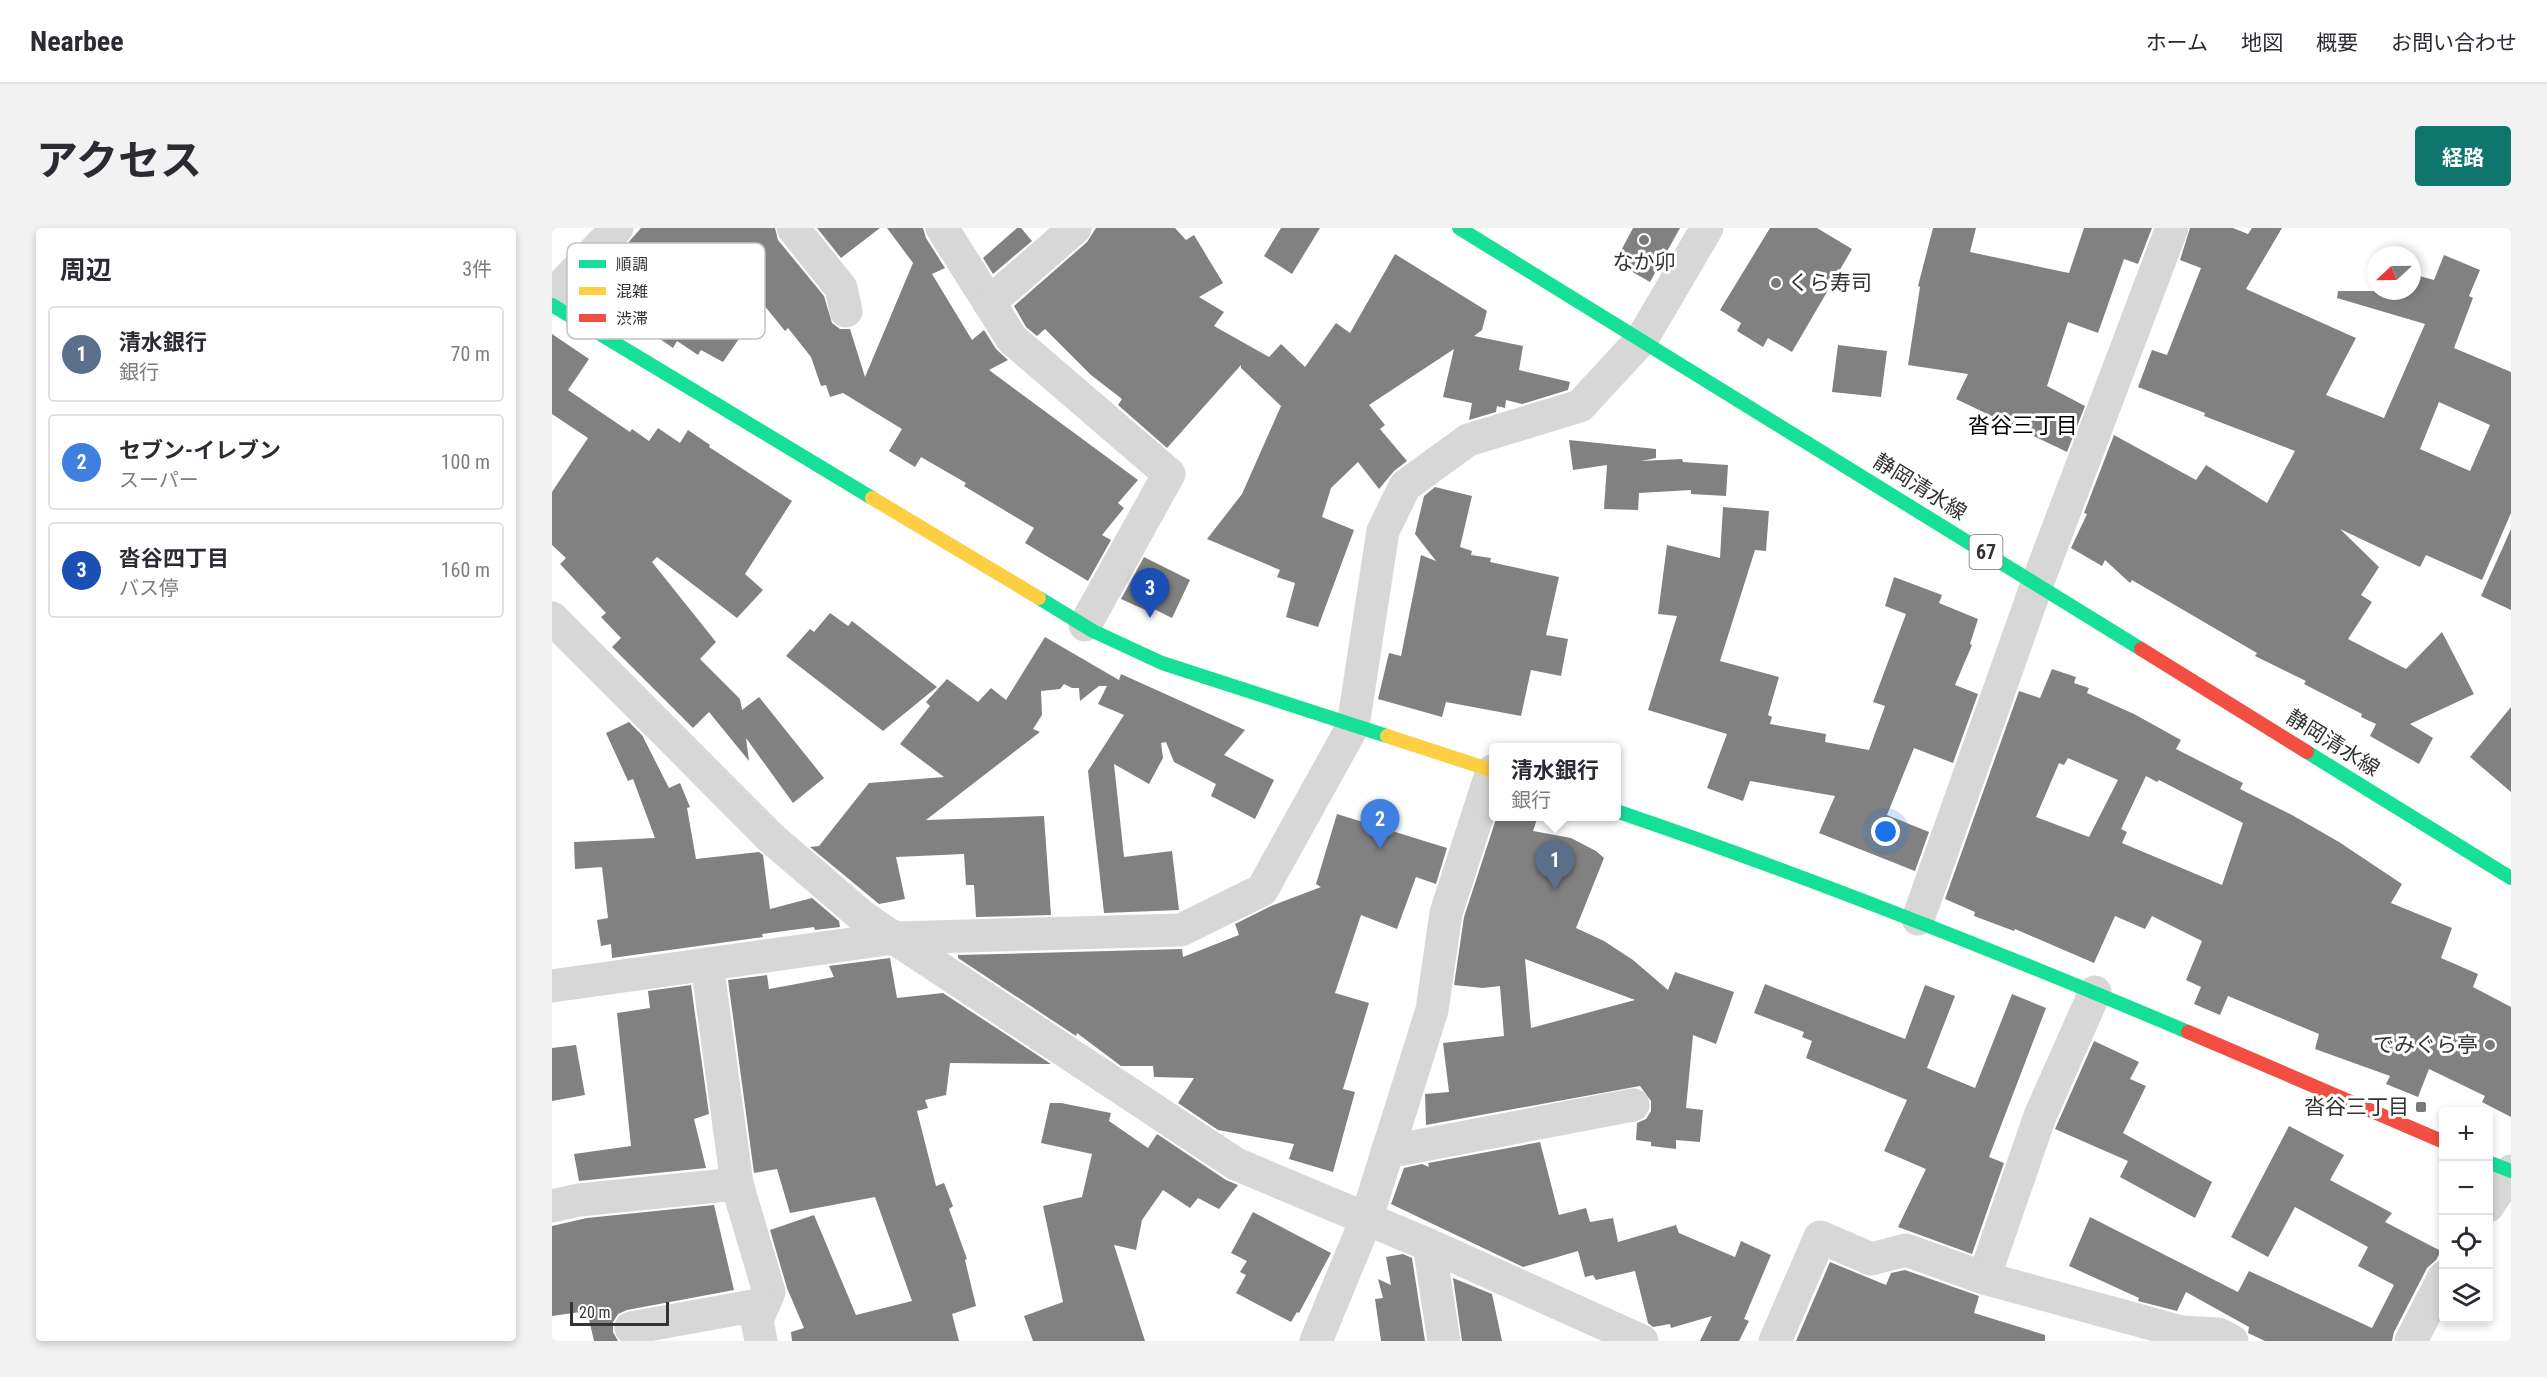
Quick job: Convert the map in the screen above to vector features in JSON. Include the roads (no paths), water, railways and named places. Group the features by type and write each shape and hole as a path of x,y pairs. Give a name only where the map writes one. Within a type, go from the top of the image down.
{"street":[{"path":"603,243 617,228"},
{"path":"793,228 841,288 846,311"},
{"path":"942,228 1012,339 1169,474 1085,625"},
{"path":"989,303 1076,228"},
{"name":"静岡清水線","path":"1459,228 2511,878"},
{"path":"552,986 894,938 1181,930 1262,890 1353,726 1383,531 1405,486 1468,440 1580,406 1642,339 1707,228"},
{"path":"1918,919 2037,584 2172,228"},
{"path":"552,296 567,280"},
{"path":"552,305 567,314"},
{"path":"609,339 1085,625 1161,663 1489,770"},
{"path":"552,618 770,837 862,916 894,938 1236,1164 1429,1245 1589,1329 1642,1341"},
{"path":"1316,1341 1366,1220 1432,1010 1446,913 1489,783"},
{"path":"1621,812 1720,845 1918,919 2095,992 2439,1140"},
{"path":"707,964 737,1184 769,1292 757,1320 761,1341"},
{"path":"1984,1278 2040,1116 2095,992"},
{"path":"1387,1152 1633,1104"},
{"path":"2493,1194 2505,1164"},
{"path":"552,1206 579,1200 737,1184"},
{"path":"1775,1341 1820,1237 1871,1259 1906,1250 1984,1278 2181,1332 2218,1334 2232,1341"},
{"path":"1429,1245 1444,1341"},
{"path":"2411,1341 2439,1286"},
{"path":"631,1328 764,1304"}],"place":[{"name":"なか卯","path":"1644,240"},
{"name":"くら寿司","path":"1776,283"},
{"name":"沓谷四丁目","path":"1150,618"},
{"name":"セブン-イレブン","path":"1380,849"},
{"name":"清水銀行","path":"1555,890"},
{"name":"でみぐら亭","path":"2490,1045"},
{"name":"沓谷三丁目","path":"2421,1107"}],"district":[{"name":"沓谷三丁目","path":"2023,425"}]}
